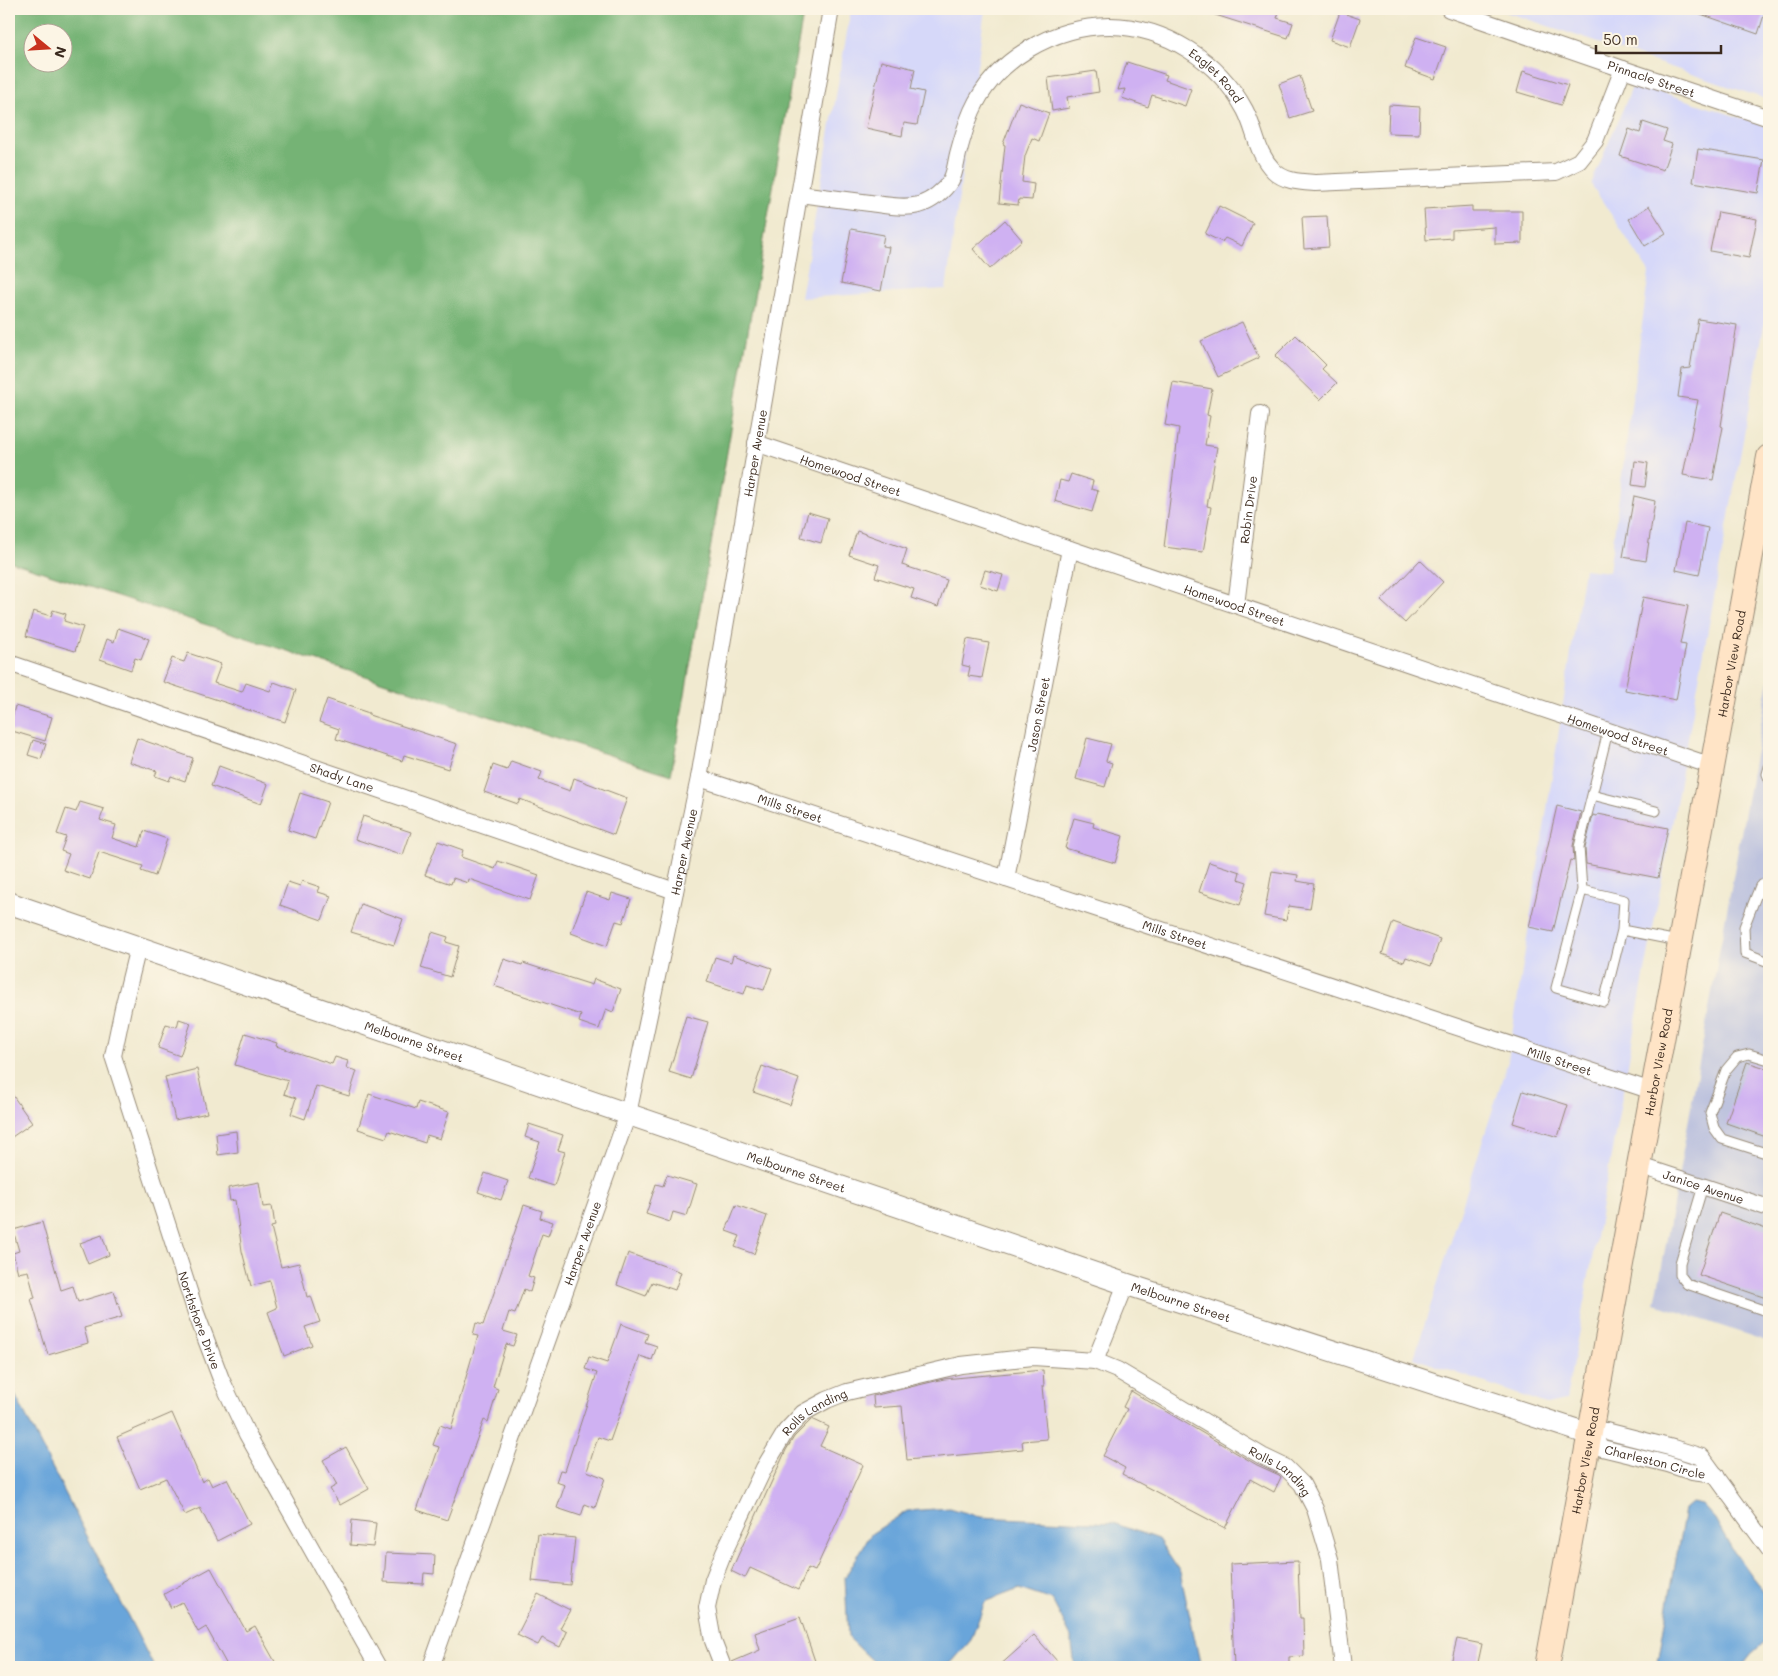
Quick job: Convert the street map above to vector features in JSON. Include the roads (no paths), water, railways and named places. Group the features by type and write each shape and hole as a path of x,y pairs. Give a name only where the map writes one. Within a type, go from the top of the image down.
{"main road":[{"name":"Harbor View Road","path":"1547,1667 1588,1434 1768,471"}],"street":[{"name":"Harper Avenue","path":"431,1667 628,1114 699,778 831,9"},
{"name":"Pinnacle Street","path":"1449,9 1769,118"},
{"name":"Eaglet Road","path":"798,194 897,206 919,205 938,195 952,178 964,131 973,109 986,88 1001,70 1040,42 1062,33 1086,28 1110,26 1134,28 1157,34 1179,43 1199,56 1218,72 1233,90 1245,111 1261,156 1275,172 1294,182 1316,183 1556,172 1579,161 1595,141 1623,69"},
{"name":"Robin Drive","path":"1236,605 1260,414"},
{"name":"Homewood Street","path":"756,443 1712,766"},
{"name":"Jason Street","path":"1006,879 1070,549"},
{"name":"Shady Lane","path":"9,663 675,891"},
{"name":"Mills Street","path":"699,778 1652,1091"},
{"name":"Melbourne Street","path":"9,903 1126,1284 1588,1434"},
{"name":"Northshore Drive","path":"138,946 114,1056 196,1313 221,1378 248,1434 378,1667"},
{"name":"Janice Avenue","path":"1638,1165 1769,1208"},
{"path":"1095,1361 1126,1284"},
{"name":"Rolls Landing","path":"723,1667 713,1641 707,1608 713,1580 764,1468 786,1431 803,1413 847,1392 961,1365 1033,1357 1095,1361 1117,1370 1262,1456 1285,1467 1302,1484 1316,1509 1330,1559 1343,1667"},
{"name":"Charleston Circle","path":"1588,1434 1602,1448 1668,1464 1692,1472 1716,1474 1769,1549"}],"lane":[{"path":"1582,890 1624,900 1622,930 1604,1002 1556,988 1582,890 1579,847 1608,731"},
{"path":"1769,767 1767,774 1769,779"},
{"path":"1592,794 1656,812"},
{"path":"1769,881 1760,886 1744,927 1745,953 1769,962"},
{"path":"1622,930 1680,942"},
{"path":"1769,1060 1749,1054 1737,1058 1726,1070 1710,1112 1714,1128 1722,1139 1769,1154"},
{"path":"1703,1186 1680,1263 1680,1275 1688,1284 1769,1312"}],"water":[{"path":"9,1383 154,1667 9,1667"},
{"path":"1692,1503 1702,1505 1715,1519 1732,1549 1769,1598 1769,1638 1751,1654 1741,1667 1657,1667 1685,1509"},
{"path":"950,1508 980,1517 1113,1523 1158,1539 1180,1572 1201,1667 1075,1667 1071,1637 1052,1600 1019,1589 985,1602 971,1640 951,1663 936,1667 895,1667 875,1663 848,1637 845,1577 871,1534 907,1511"}]}
